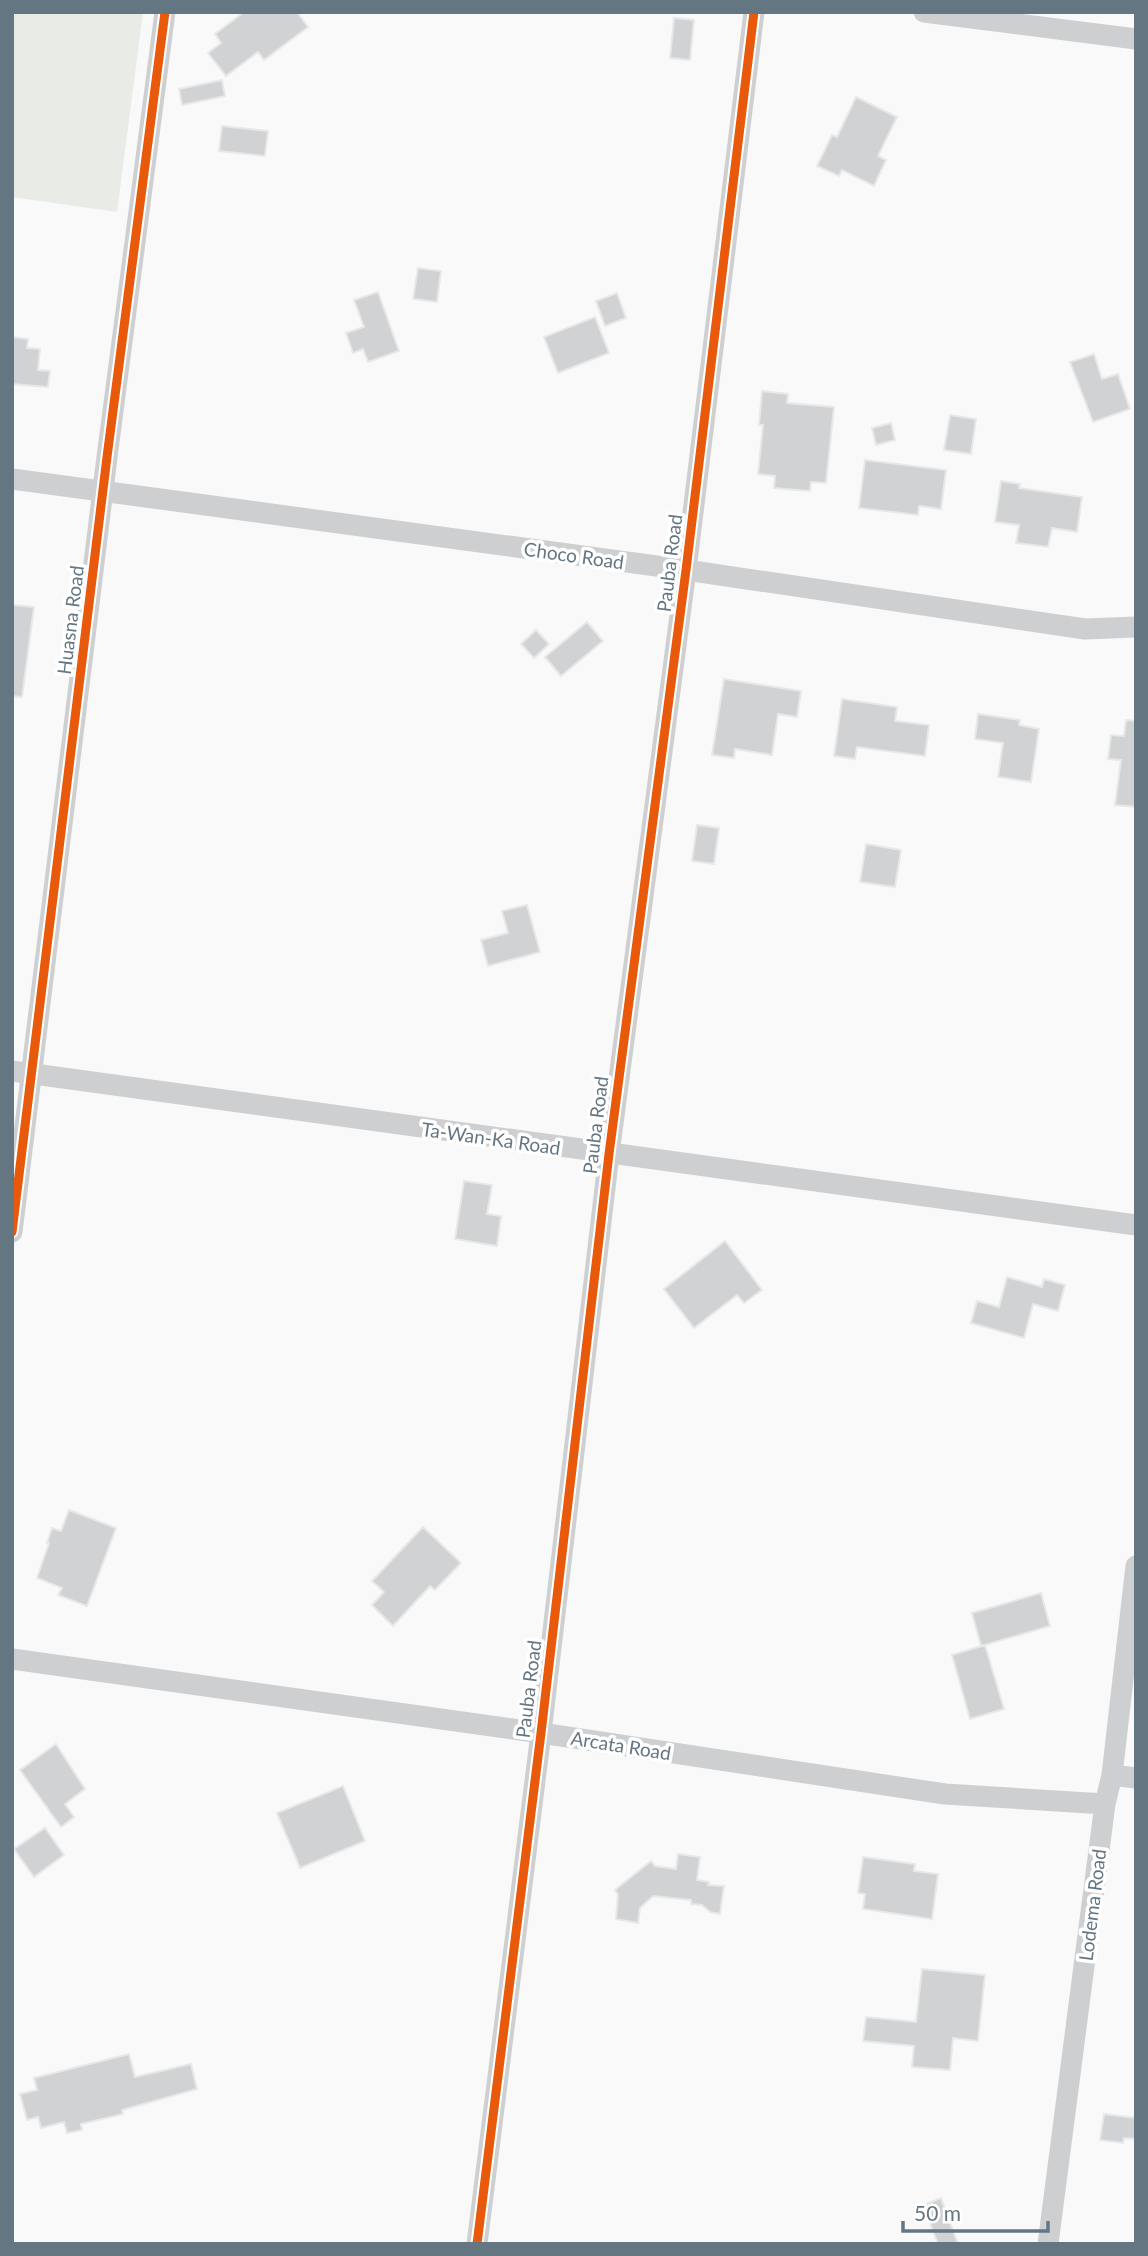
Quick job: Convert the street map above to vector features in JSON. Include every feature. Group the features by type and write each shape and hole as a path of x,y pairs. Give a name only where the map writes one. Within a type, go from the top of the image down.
{"street":[{"name":"Huasna Road","path":"12,1231 22,1072 103,492 165,12"},
{"name":"Pauba Road","path":"477,2244 541,1733 609,1154 686,570 754,12"},
{"path":"924,12 1136,39"},
{"name":"Choco Road","path":"12,479 686,570 1085,629 1136,627"},
{"name":"Ta-Wan-Ka Road","path":"22,1072 1136,1225"},
{"name":"Lodema Road","path":"1048,2244 1105,1804 1112,1775 1136,1566"},
{"name":"Arcata Road","path":"12,1659 541,1733 945,1794 1105,1804"},
{"path":"1112,1775 1136,1778"}],"shaded area":[{"path":"12,12 143,12 117,212 12,197"}],"building":[{"path":"244,12 297,12 308,27 264,60 258,52 226,76 208,53 221,43 215,34"},
{"path":"674,18 694,20 690,60 670,58"},
{"path":"222,80 225,96 182,105 179,89"},
{"path":"856,97 897,117 878,156 886,160 874,186 842,170 839,176 817,166 832,135 837,137"},
{"path":"222,126 268,131 265,156 219,151"},
{"path":"418,268 441,271 437,302 413,299"},
{"path":"378,292 399,351 368,362 363,349 353,353 346,333 364,327 354,300"},
{"path":"617,293 626,318 605,326 596,301"},
{"path":"595,317 609,353 558,373 544,337"},
{"path":"12,337 28,339 27,348 40,349 38,370 50,371 48,387 12,384"},
{"path":"1094,354 1102,379 1118,374 1130,409 1093,422 1070,362"},
{"path":"762,391 788,394 787,403 834,407 826,483 811,482 810,491 774,488 775,476 758,474 763,425 759,425"},
{"path":"950,415 976,419 971,454 944,450"},
{"path":"891,423 895,440 876,445 872,428"},
{"path":"865,460 946,470 941,509 919,506 918,515 859,508"},
{"path":"1001,481 1020,484 1019,488 1082,497 1077,532 1052,528 1048,547 1016,543 1019,525 995,522"},
{"path":"12,605 34,607 22,697 12,696"},
{"path":"587,622 603,641 561,676 545,657"},
{"path":"536,630 549,644 534,658 521,644"},
{"path":"724,679 801,691 797,717 778,714 772,755 735,749 734,758 712,755"},
{"path":"842,699 897,707 895,721 929,725 925,756 857,747 855,759 834,756"},
{"path":"978,714 1020,720 1019,725 1039,729 1031,782 998,777 1003,743 975,739"},
{"path":"1126,720 1136,721 1136,807 1115,805 1121,760 1108,759 1111,735 1124,736"},
{"path":"697,825 719,828 714,864 692,861"},
{"path":"866,844 901,850 895,887 860,882"},
{"path":"527,905 540,952 488,966 481,940 508,933 502,911"},
{"path":"464,1181 492,1185 487,1214 501,1216 497,1246 455,1239"},
{"path":"725,1241 762,1290 744,1303 737,1295 694,1328 664,1289"},
{"path":"1007,1277 1042,1287 1044,1279 1065,1285 1058,1311 1033,1304 1024,1338 971,1323 977,1301 999,1307"},
{"path":"69,1510 116,1528 87,1606 58,1595 62,1588 37,1578 52,1528 61,1531"},
{"path":"423,1527 461,1563 435,1590 430,1586 393,1626 372,1605 384,1592 372,1581"},
{"path":"1041,1593 1050,1626 981,1646 972,1613"},
{"path":"985,1645 1004,1709 970,1719 952,1655"},
{"path":"56,1744 85,1789 65,1804 74,1817 61,1827 20,1770"},
{"path":"343,1786 365,1841 300,1868 277,1813"},
{"path":"45,1828 64,1855 34,1877 14,1849"},
{"path":"678,1854 700,1857 697,1880 709,1882 708,1885 724,1886 720,1914 710,1912 702,1905 691,1904 691,1900 653,1896 640,1908 638,1923 616,1919 618,1895 615,1890 651,1861 655,1866 676,1869"},
{"path":"863,1857 915,1864 914,1871 938,1874 932,1919 863,1909 865,1894 858,1893"},
{"path":"922,1969 985,1975 978,2041 953,2038 950,2070 912,2067 914,2046 863,2041 866,2017 916,2022"},
{"path":"129,2054 135,2077 191,2064 197,2089 122,2110 123,2114 81,2124 82,2130 67,2133 64,2122 41,2128 38,2117 27,2120 20,2094 37,2090 34,2078"},
{"path":"1104,2114 1136,2118 1136,2139 1124,2138 1123,2143 1100,2140"},
{"path":"941,2198 958,2244 938,2244 923,2205"}],"cycle path":[{"path":"12,1232 107,457 165,12"},
{"path":"477,2244 541,1733 609,1154 686,570 754,12"}]}
